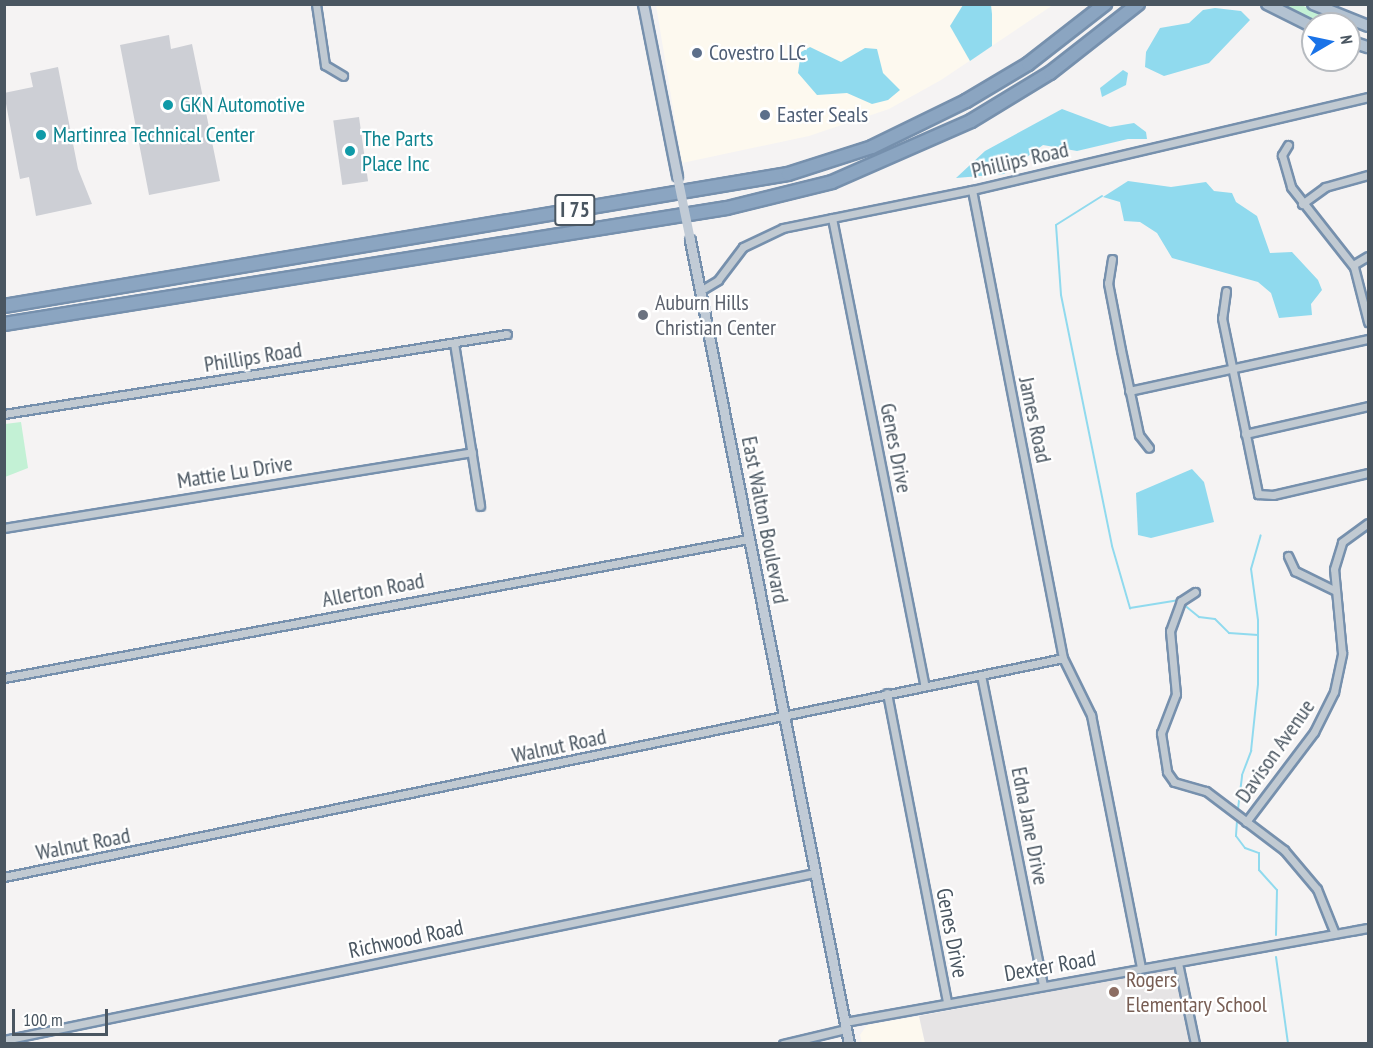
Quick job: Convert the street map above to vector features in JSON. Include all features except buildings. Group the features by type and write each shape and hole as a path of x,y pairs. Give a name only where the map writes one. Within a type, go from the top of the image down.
{"highway":[{"name":"I 75","path":"4,306 788,174 872,147 966,101 1028,64 1105,4"},
{"name":"I 75","path":"4,324 727,208 832,182 971,122 1050,72 1138,4"}],"main road":[{"name":"East Walton Boulevard","path":"643,4 849,1044"},
{"path":"1267,4 1301,21"},
{"path":"1313,4 1368,26"}],"street":[{"path":"316,4 325,65 343,76"},
{"name":"Phillips Road","path":"700,291 718,280 743,247 763,234 972,190 1368,97"},
{"path":"1287,145 1283,164 1302,204 1353,265 1368,322"},
{"path":"1302,204 1325,187 1368,175"},
{"name":"James Road","path":"972,190 1063,658"},
{"name":"Genes Drive","path":"832,218 925,686"},
{"path":"1353,265 1368,256"},
{"path":"1112,259 1108,283 1129,391 1139,435 1149,448"},
{"path":"1226,291 1221,309 1255,486 1264,497 1368,473"},
{"name":"Phillips Road","path":"4,414 507,334"},
{"path":"1129,391 1368,339"},
{"path":"454,343 480,506"},
{"path":"1245,434 1368,406"},
{"name":"Mattie Lu Drive","path":"4,528 472,452"},
{"name":"Davison Avenue","path":"1335,934 1317,889 1302,868 1246,822 1314,732 1334,692 1342,635 1334,590 1334,569 1342,542 1368,523"},
{"name":"Allerton Road","path":"4,678 748,539"},
{"path":"1288,556 1295,571 1334,590"},
{"path":"1195,592 1181,601 1170,631 1176,688 1161,733 1167,772 1174,782 1206,791 1246,822"},
{"path":"1063,658 1090,709 1141,968"},
{"name":"Walnut Road","path":"4,877 784,718 887,693 1063,658"},
{"name":"Edna Jane Drive","path":"981,675 1043,985"},
{"name":"Genes Drive","path":"887,693 947,1002"},
{"name":"Richwood Road","path":"4,1040 815,873"},
{"name":"Dexter Road","path":"783,1044 845,1026 947,1002 1368,928"},
{"path":"1178,963 1195,1044"}],"shaded area":[{"path":"656,5 1053,5 941,80 889,109 809,136 682,163"},
{"name":"Rogers Elementary School","path":"1176,968 1191,1043 925,1043 919,1016"},
{"path":"919,1016 925,1043 862,1043 860,1035 867,1025"}],"green space":[{"path":"1279,5 1301,5 1318,12 1301,12 1301,14"},
{"path":"21,422 28,468 5,477 5,424"}],"water":[{"path":"963,5 991,5 992,46 970,61 950,26"},
{"path":"1215,8 1241,11 1250,20 1209,63 1164,76 1145,67 1146,52 1160,28 1189,23 1203,10"},
{"path":"810,47 841,62 865,48 877,49 883,73 900,90 888,100 872,104 847,93 817,95 798,73 801,52"},
{"path":"1123,70 1128,73 1126,85 1102,97 1100,88"},
{"path":"1062,109 1110,127 1134,123 1146,132 1147,139 1128,139 1077,151 1043,145 1004,174 956,178 985,151"},
{"path":"1128,181 1171,187 1206,182 1214,191 1232,193 1236,202 1257,216 1270,253 1292,252 1318,280 1322,290 1311,304 1312,315 1279,318 1271,293 1258,282 1172,258 1157,233 1140,222 1124,221 1120,202 1103,197"},
{"path":"1192,469 1204,482 1214,522 1151,538 1138,535 1136,493"}],"waterway":[{"path":"1102,196 1056,225 1061,295 1112,546 1130,608 1179,600"},
{"path":"1238,809 1242,775 1251,751 1258,684 1258,620 1251,569 1261,535"},
{"path":"1183,604 1199,617 1215,619 1229,633 1258,635"},
{"path":"1237,821 1236,836 1245,848 1259,853 1259,870 1277,890 1276,935"},
{"path":"1276,957 1288,1044"}],"place":[{"name":"Covestro LLC","path":"697,53"},
{"name":"GKN Automotive","path":"168,105"},
{"name":"Easter Seals","path":"765,115"},
{"name":"Martinrea Technical Center","path":"41,135"},
{"name":"The Parts Place Inc","path":"350,151"},
{"name":"Auburn Hills Christian Center","path":"643,315"},
{"name":"Rogers Elementary School","path":"1114,992"}]}
